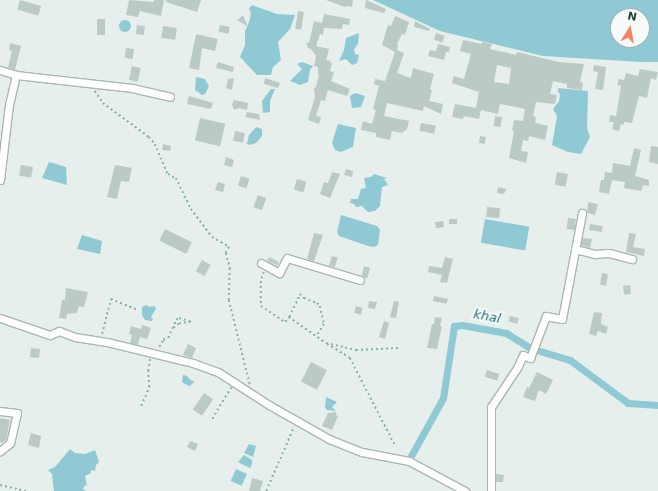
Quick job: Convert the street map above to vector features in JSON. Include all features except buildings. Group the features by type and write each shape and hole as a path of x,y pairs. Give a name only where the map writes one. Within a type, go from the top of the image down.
{"street":[{"path":"0,70 16,75 132,88 170,97"},
{"path":"0,180 9,105 16,75"},
{"path":"491,491 491,406 517,368 523,355 530,358 546,316 562,320 582,212"},
{"path":"575,249 595,254 609,253 632,259"},
{"path":"263,265 279,273 287,258 360,280"},
{"path":"0,318 50,335 59,331 75,337 100,341 193,364 218,372 255,396 329,439 362,452 409,461 465,491"},
{"path":"0,411 17,413 10,443 0,451"}],"path":[{"path":"91,84 103,103 149,137 155,144 168,174 176,178 191,209 212,237 228,247 226,253 230,268 229,300 231,316 249,381 255,396"},
{"path":"263,265 261,281 261,306 285,322 300,294 304,298 317,303 320,306 324,324 317,336"},
{"path":"100,341 111,299 138,310"},
{"path":"289,317 350,358 396,447"},
{"path":"326,343 356,350 399,348"},
{"path":"212,419 234,382"},
{"path":"266,491 297,420"},
{"path":"0,485 27,491"}],"water":[{"path":"373,0 658,0 658,62 543,56 440,31"},
{"path":"252,5 277,14 295,15 290,29 278,42 281,60 273,67 271,75 257,75 240,57 245,45 245,31 251,14 249,8"},
{"path":"123,20 127,20 131,26 127,32 123,32 119,28 119,24"},
{"path":"359,33 358,44 354,49 355,54 359,55 357,63 352,65 346,59 339,61 344,50 346,38"},
{"path":"302,62 313,66 310,70 308,82 300,85 290,81 302,69 297,64"},
{"path":"196,77 205,79 209,86 205,94 202,95 195,90"},
{"path":"558,88 588,91 587,128 590,137 581,154 568,152 552,145 557,116 553,109 559,101 560,94 558,92"},
{"path":"271,89 275,89 270,101 270,112 263,113 262,101"},
{"path":"355,93 365,96 361,107 352,108 350,96"},
{"path":"338,124 356,128 353,147 341,152 335,150 332,143"},
{"path":"256,127 262,129 262,136 256,143 249,145 247,144 249,135"},
{"path":"49,162 66,167 67,185 42,178"},
{"path":"374,174 387,178 384,179 388,185 382,187 380,206 375,211 368,212 362,206 356,207 354,204 350,203 351,199 358,199 361,189 366,188 364,178 371,177"},
{"path":"341,215 377,226 380,230 378,245 374,247 368,246 339,236 337,232"},
{"path":"485,219 529,227 525,250 481,243"},
{"path":"82,235 102,241 100,254 77,249"},
{"path":"146,305 149,307 155,306 156,309 151,318 153,319 152,321 145,320 142,315 142,307"},
{"path":"183,375 187,376 192,381 195,381 190,386 185,384 182,382"},
{"path":"326,397 337,402 332,407 336,411 327,410 325,407"},
{"path":"249,444 256,446 253,457 244,453"},
{"path":"70,449 75,453 85,454 95,450 99,462 96,465 95,471 91,470 91,473 85,476 87,486 85,485 83,489 86,491 54,491 52,474 48,470 55,467"},
{"path":"244,455 252,460 250,468 238,462"},
{"path":"236,469 247,474 242,486 231,481"}],"waterway":[{"name":"khal","path":"411,456 443,398 454,326 462,325 506,333 530,348 570,360 628,403 658,405"}]}
